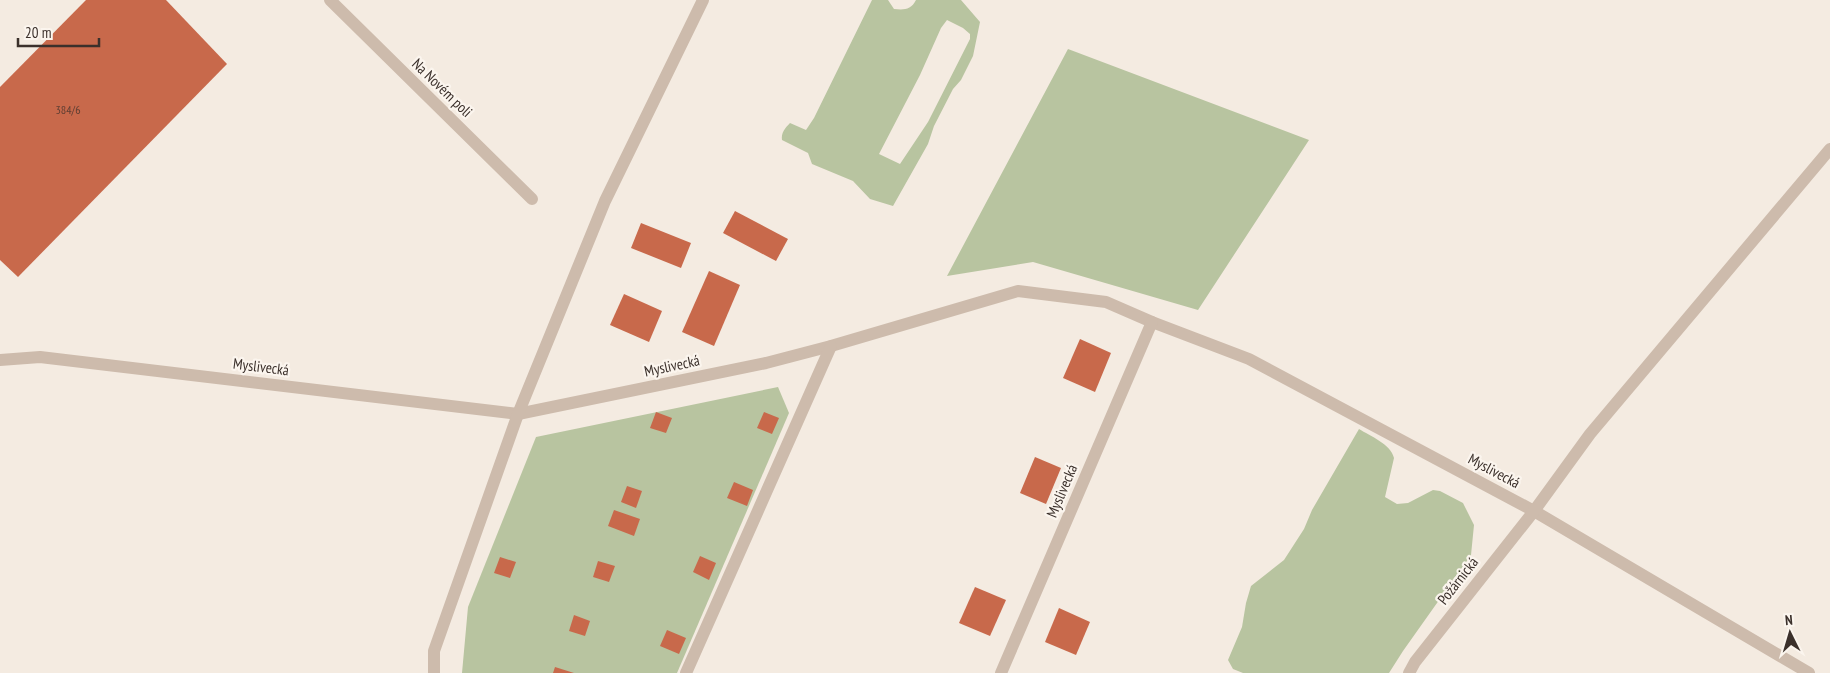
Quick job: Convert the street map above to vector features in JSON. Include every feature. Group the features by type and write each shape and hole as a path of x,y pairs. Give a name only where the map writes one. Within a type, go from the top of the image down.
{"street":[{"name":"Na Novém poli","path":"330,0 532,199"},
{"path":"434,673 434,651 518,414 605,201 703,0"},
{"name":"Požárnická","path":"1409,673 1415,662 1534,511 1590,434 1830,149"},
{"name":"Myslivecká","path":"0,360 40,357 518,414 766,363 831,346 1018,291 1106,302 1152,322 1249,359 1534,511 1809,673"},
{"name":"Myslivecká","path":"1001,673 1152,322"},
{"path":"686,673 831,346"}],"green space":[{"path":"872,0 888,0 894,9 907,9 916,0 961,0 980,22 973,56 961,80 953,89 934,126 928,144 893,206 870,199 853,181 812,164 808,153 782,140 782,135 790,123 806,130 814,118","holes":["947,20 970,34 970,39 928,122 900,164 879,154 920,75 941,28"]},
{"path":"1068,49 1309,140 1198,310 1033,262 947,276"},
{"path":"778,387 789,413 677,673 462,673 468,607 536,437"},
{"path":"1359,429 1385,445 1394,458 1385,497 1397,504 1408,503 1433,490 1440,491 1463,503 1474,525 1471,555 1389,673 1243,673 1233,669 1228,660 1242,627 1251,586 1284,560 1304,529 1312,510"}],"building":[{"path":"86,0 166,0 227,64 18,277 0,260 0,87"},
{"path":"735,211 788,239 776,261 723,233"},
{"path":"641,223 691,243 681,268 631,248"},
{"path":"709,271 740,285 714,346 682,332"},
{"path":"624,294 662,311 649,342 610,325"},
{"path":"1080,339 1111,353 1095,392 1063,378"},
{"path":"656,412 672,418 666,433 650,428"},
{"path":"764,412 779,418 772,434 757,428"},
{"path":"1035,457 1061,468 1046,504 1020,493"},
{"path":"734,482 753,490 747,506 727,498"},
{"path":"627,486 642,491 636,508 621,502"},
{"path":"614,510 640,519 634,536 608,526"},
{"path":"700,556 716,563 709,580 693,572"},
{"path":"500,557 516,562 510,578 494,573"},
{"path":"598,561 615,566 609,582 593,577"},
{"path":"975,587 1006,600 990,636 959,623"},
{"path":"1059,608 1090,622 1076,655 1045,642"},
{"path":"574,615 590,621 585,636 569,631"},
{"path":"667,630 686,638 679,654 660,646"},
{"path":"555,667 574,673 553,673"}]}
